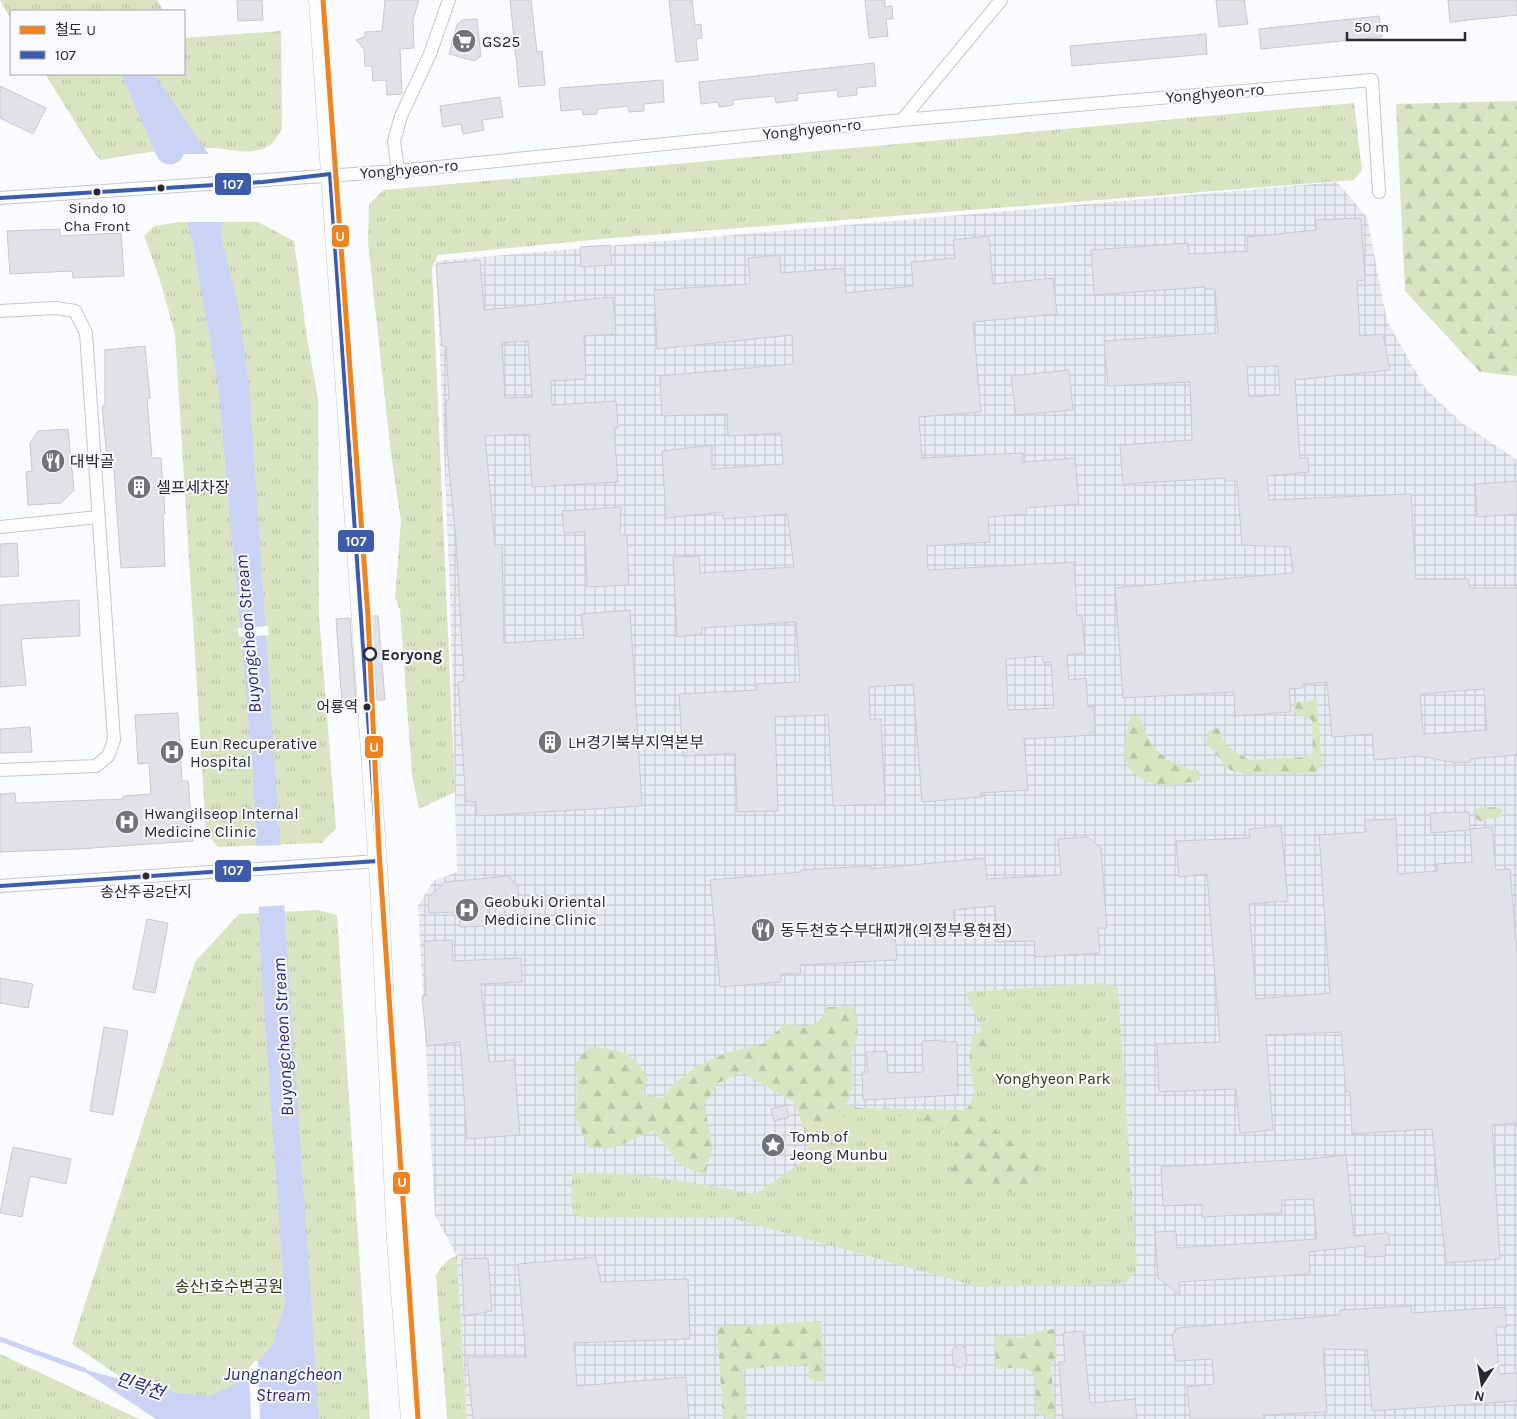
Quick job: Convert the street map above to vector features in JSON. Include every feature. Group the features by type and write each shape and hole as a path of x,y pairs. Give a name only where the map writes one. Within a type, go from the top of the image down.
{"main road":[{"path":"318,0 378,861 396,1240 410,1419"}],"street":[{"path":"398,171 394,141 401,116 430,54 449,0"},
{"path":"902,120 1001,0"},
{"name":"Yonghyeon-ro","path":"0,198 252,182 330,174 398,171 902,120 1372,80 1379,192"},
{"path":"0,312 55,308 75,312 86,333 114,740 108,756 96,766 0,770"},
{"path":"0,527 98,517"},
{"path":"0,886 378,861"}],"shaded area":[{"path":"1337,182 1367,217 1387,321 1425,388 1462,423 1517,460 1517,1419 467,1419 457,1256 435,1216 418,906 433,881 457,872 450,594 436,261"}],"green space":[{"path":"0,0 157,0 163,10 10,10 10,18"},
{"path":"281,31 282,129 274,141 267,147 253,151 186,148 101,160 95,154 46,75 185,75 185,38"},
{"path":"1517,101 1517,376 1480,372 1405,291 1396,104"},
{"path":"1354,103 1362,170 1354,180 612,238 438,255 432,268 455,792 419,809 412,775 400,610 395,597 401,521 391,454 368,243 369,204 384,190"},
{"path":"180,222 258,222 294,241 307,338 318,399 319,616 336,828 322,843 218,847 206,833 175,334 159,277 144,236 154,226"},
{"path":"1317,700 1322,766 1314,773 1247,774 1230,770 1206,743 1209,731 1218,728 1228,747 1249,760 1302,757 1313,754 1312,720 1295,713 1294,707 1296,702"},
{"path":"1131,715 1140,717 1148,738 1160,754 1177,765 1199,771 1200,780 1182,784 1163,785 1137,776 1130,769 1125,757 1125,743"},
{"path":"1497,807 1502,809 1502,816 1481,821 1476,819 1476,808"},
{"name":"송산1호수변공원","path":"318,910 337,915 370,1419 182,1419 72,1344 195,962 239,914"},
{"name":"Yonghyeon Park","path":"1101,983 1118,987 1137,1268 1125,1284 979,1287 732,1218 582,1217 573,1214 571,1201 572,1173 641,1176 755,1194 801,1163 814,1134 848,1114 919,1117 957,1136 952,1163 952,1182 999,1194 1038,1187 1040,1152 1004,1139 970,1105 988,1044 965,992"},
{"path":"827,1007 853,1007 858,1020 857,1040 852,1052 853,1089 846,1105 860,1108 965,1110 976,1099 969,1063 972,1036 997,1021 1053,1050 1036,1235 816,1163 794,1102 741,1072 718,1083 704,1105 713,1146 705,1175 680,1165 654,1131 612,1148 589,1148 576,1119 577,1074 575,1063 589,1047 617,1051 631,1057 637,1062 648,1079 642,1094 662,1098 674,1084 699,1065 729,1052 763,1044 786,1023 803,1027 820,1021"},
{"path":"457,1256 467,1419 447,1419 436,1275 447,1261"},
{"path":"821,1321 825,1381 815,1381 809,1378 808,1364 743,1369 747,1417 746,1419 723,1419 717,1327"},
{"path":"1054,1329 1057,1358 1051,1364 1055,1419 1047,1419 1047,1415 1037,1416 1034,1375 1030,1371 1023,1368 997,1369 994,1338 999,1335 1022,1338 1034,1332"},
{"path":"0,1354 139,1419 0,1419"}],"water":[{"name":"Jungnangcheon Stream","path":"136,75 155,75 229,184 221,236 238,305 249,384 319,1419 156,1419 79,1368 164,1391 210,1396 241,1381 272,1346 285,1305 261,964 253,769 218,384 192,240 152,107"}],"pier":[{"path":"164,154 211,154 232,184 226,222 184,222"},
{"path":"268,626 269,635 239,637 238,628"},
{"path":"283,845 287,905 256,907 254,846"},
{"path":"255,1361 258,1361 260,1419 251,1419 249,1368"}],"building":[{"path":"237,0 262,0 263,20 238,21"},
{"path":"385,0 419,0 413,20 414,48 400,49 402,94 387,95 386,80 373,81 372,66 365,66 364,49 356,40 365,37 365,32 382,31"},
{"path":"510,0 531,0 537,52 542,51 545,85 519,87"},
{"path":"669,0 692,0 695,25 701,24 702,38 696,39 698,60 676,62"},
{"path":"865,0 885,0 885,7 892,6 893,19 886,19 888,36 869,38"},
{"path":"1216,0 1244,0 1248,24 1219,27"},
{"path":"1448,0 1517,0 1517,15 1450,22"},
{"path":"1379,16 1382,37 1261,49 1259,29"},
{"path":"477,19 481,56 474,61 449,54 457,25 462,20"},
{"path":"1206,34 1207,54 1072,66 1070,46"},
{"path":"874,63 876,86 857,88 857,95 838,97 837,90 797,94 798,100 776,103 775,96 733,100 733,105 719,107 718,102 701,104 699,82"},
{"path":"663,80 664,102 644,104 644,111 629,112 628,106 597,109 597,114 583,115 582,109 561,111 559,88"},
{"path":"0,86 46,108 33,134 0,118"},
{"path":"500,97 503,117 482,120 484,130 463,134 461,124 443,127 440,106"},
{"path":"1361,218 1365,280 1357,281 1360,336 1383,334 1390,370 1295,380 1300,458 1308,458 1309,472 1267,476 1269,500 1411,494 1416,579 1469,579 1469,588 1517,588 1517,755 1471,759 1471,762 1457,763 1418,756 1374,760 1372,734 1332,737 1327,682 1303,684 1303,688 1289,689 1291,712 1235,716 1234,692 1123,698 1115,588 1293,573 1290,547 1242,545 1237,481 1225,481 1225,478 1123,484 1120,445 1192,440 1190,382 1108,386 1104,341 1218,333 1215,289 1205,289 1205,287 1094,295 1091,250 1188,243 1189,254 1248,251 1247,237 1317,230 1315,220","holes":["1278,366 1280,395 1249,397 1247,367","1484,689 1487,730 1423,734 1420,694"]},
{"path":"60,229 60,236 121,233 124,276 73,278 72,271 10,274 7,231"},
{"path":"989,236 993,284 1053,278 1057,314 973,322 981,412 919,417 922,458 1023,453 1023,462 1075,458 1079,504 1026,508 1026,514 988,517 990,542 927,546 928,570 1074,562 1077,616 1082,616 1085,653 1067,655 1069,680 1086,678 1088,707 1094,706 1095,735 1024,739 1028,790 981,793 982,797 922,802 913,684 869,687 870,719 881,719 885,804 833,806 828,715 775,717 778,811 737,812 735,753 683,756 679,694 757,690 757,684 800,682 796,622 702,628 702,634 677,637 673,557 699,556 700,573 794,567 787,514 723,519 722,512 666,518 662,451 712,445 712,469 783,464 781,433 728,436 727,414 662,416 660,376 793,364 792,335 657,349 654,290 750,284 748,258 780,255 781,273 844,268 846,293 913,286 911,262 955,258 953,240","holes":["1042,656 1043,663 1051,662 1054,708 1008,710 1006,659"]},
{"path":"610,245 612,265 581,267 580,247"},
{"path":"480,260 484,310 613,297 616,334 584,336 586,379 551,381 552,405 616,401 618,428 614,428 618,482 532,487 529,434 485,436 495,545 502,544 504,643 584,638 581,614 630,610 642,806 477,816 476,802 466,802 458,682 464,681 456,540 447,448 446,400 449,400 446,346 442,346 436,264","holes":["528,341 532,397 505,398 502,343"]},
{"path":"145,346 150,398 147,398 152,458 161,458 165,514 163,514 165,566 121,568 113,458 107,458 102,406 105,406 105,350"},
{"path":"1069,370 1073,410 1016,415 1011,376"},
{"path":"68,429 74,490 61,503 28,505 26,472 32,471 30,443 38,431"},
{"path":"1517,481 1517,514 1477,517 1475,484"},
{"path":"621,507 620,535 627,535 629,585 587,587 585,532 564,533 562,511"},
{"path":"17,543 19,576 0,577 0,544"},
{"path":"79,600 80,636 21,639 26,685 0,687 0,605"},
{"path":"371,616 378,616 385,700 377,700"},
{"path":"350,618 356,702 342,703 336,619"},
{"path":"178,713 182,781 188,781 193,841 0,852 0,794 15,793 16,803 123,799 123,796 151,794 149,763 138,764 135,715"},
{"path":"30,727 32,752 0,753 0,729"},
{"path":"1469,812 1470,829 1492,827 1496,870 1510,869 1517,954 1517,1123 1492,1125 1500,1259 1446,1263 1432,1129 1352,1134 1350,1092 1346,1092 1341,1032 1266,1035 1273,1130 1240,1133 1236,1089 1159,1092 1157,1044 1220,1042 1207,874 1179,877 1176,841 1250,838 1249,829 1281,826 1288,901 1249,904 1256,999 1330,993 1319,835 1366,832 1365,820 1396,819 1398,874 1437,871 1437,864 1472,862 1470,830 1431,833 1430,813"},
{"path":"1088,837 1101,848 1107,928 1098,928 1100,953 1035,957 1034,941 997,942 995,906 953,910 955,927 895,932 897,960 800,965 801,973 781,974 781,982 720,987 710,880 801,872 801,870 871,866 871,869 985,858 987,879 1061,875 1058,839"},
{"path":"509,876 518,887 519,908 489,908 490,926 460,927 459,912 429,913 428,898 445,882"},
{"path":"147,919 168,923 155,993 133,989"},
{"path":"452,940 453,961 521,958 522,982 481,984 489,1062 514,1060 520,1135 467,1139 460,1042 427,1046 422,996 426,996 424,941"},
{"path":"0,978 33,984 28,1008 0,1003"},
{"path":"104,1027 128,1031 113,1115 90,1111"},
{"path":"942,1040 942,1042 957,1042 958,1095 863,1100 862,1072 868,1072 866,1052 887,1051 888,1073 923,1072 922,1041"},
{"path":"786,1105 789,1117 774,1121 771,1109"},
{"path":"13,1147 71,1159 66,1184 30,1176 22,1217 0,1213"},
{"path":"1346,1155 1354,1236 1389,1233 1390,1244 1385,1245 1386,1256 1366,1257 1365,1246 1309,1252 1310,1274 1179,1282 1180,1295 1158,1278 1155,1232 1176,1231 1177,1248 1317,1239 1313,1199 1282,1200 1282,1213 1202,1217 1202,1204 1163,1206 1161,1167 1309,1159"},
{"path":"596,1257 601,1282 688,1279 690,1339 574,1343 577,1386 686,1377 689,1419 473,1419 467,1357 526,1357 518,1264"},
{"path":"488,1258 492,1311 464,1316 462,1259"},
{"path":"1411,1306 1412,1313 1505,1307 1507,1327 1496,1327 1499,1374 1517,1373 1517,1401 1372,1411 1367,1350 1323,1349 1327,1412 1263,1415 1264,1419 1190,1419 1187,1387 1214,1384 1212,1359 1176,1361 1172,1336 1177,1328 1340,1315 1340,1310"},
{"path":"1083,1331 1090,1403 1135,1399 1137,1419 1063,1419 1059,1362 1065,1362 1063,1333"},
{"path":"959,1344 965,1347 967,1360 966,1364 960,1368 953,1364 952,1350"}],"waterway":[{"name":"Buyongcheon Stream","path":"137,75 170,150"},
{"name":"민락천","path":"0,1339 84,1370"}],"rail line":[{"name":"U","path":"323,0 368,616 379,851 418,1419"}],"transit line":[{"name":"107","path":"0,198 263,182 330,174 378,861 0,886"}],"place":[{"name":"GS25","path":"464,41"},
{"name":"Sindo 10 Cha Front","path":"97,192"},
{"name":"대박골","path":"53,461"},
{"name":"셀프세차장","path":"139,487"},
{"name":"Eoryong","path":"370,654"},
{"name":"어룡역","path":"367,707"},
{"name":"LH경기북부지역본부","path":"550,742"},
{"name":"Eun Recuperative Hospital","path":"172,752"},
{"name":"Hwangilseop Internal Medicine Clinic","path":"127,822"},
{"name":"송산주공2단지","path":"146,876"},
{"name":"Geobuki Oriental Medicine Clinic","path":"467,910"},
{"name":"동두천호수부대찌개(의정부용현점)","path":"763,930"},
{"name":"Tomb of Jeong Munbu","path":"773,1145"}]}
